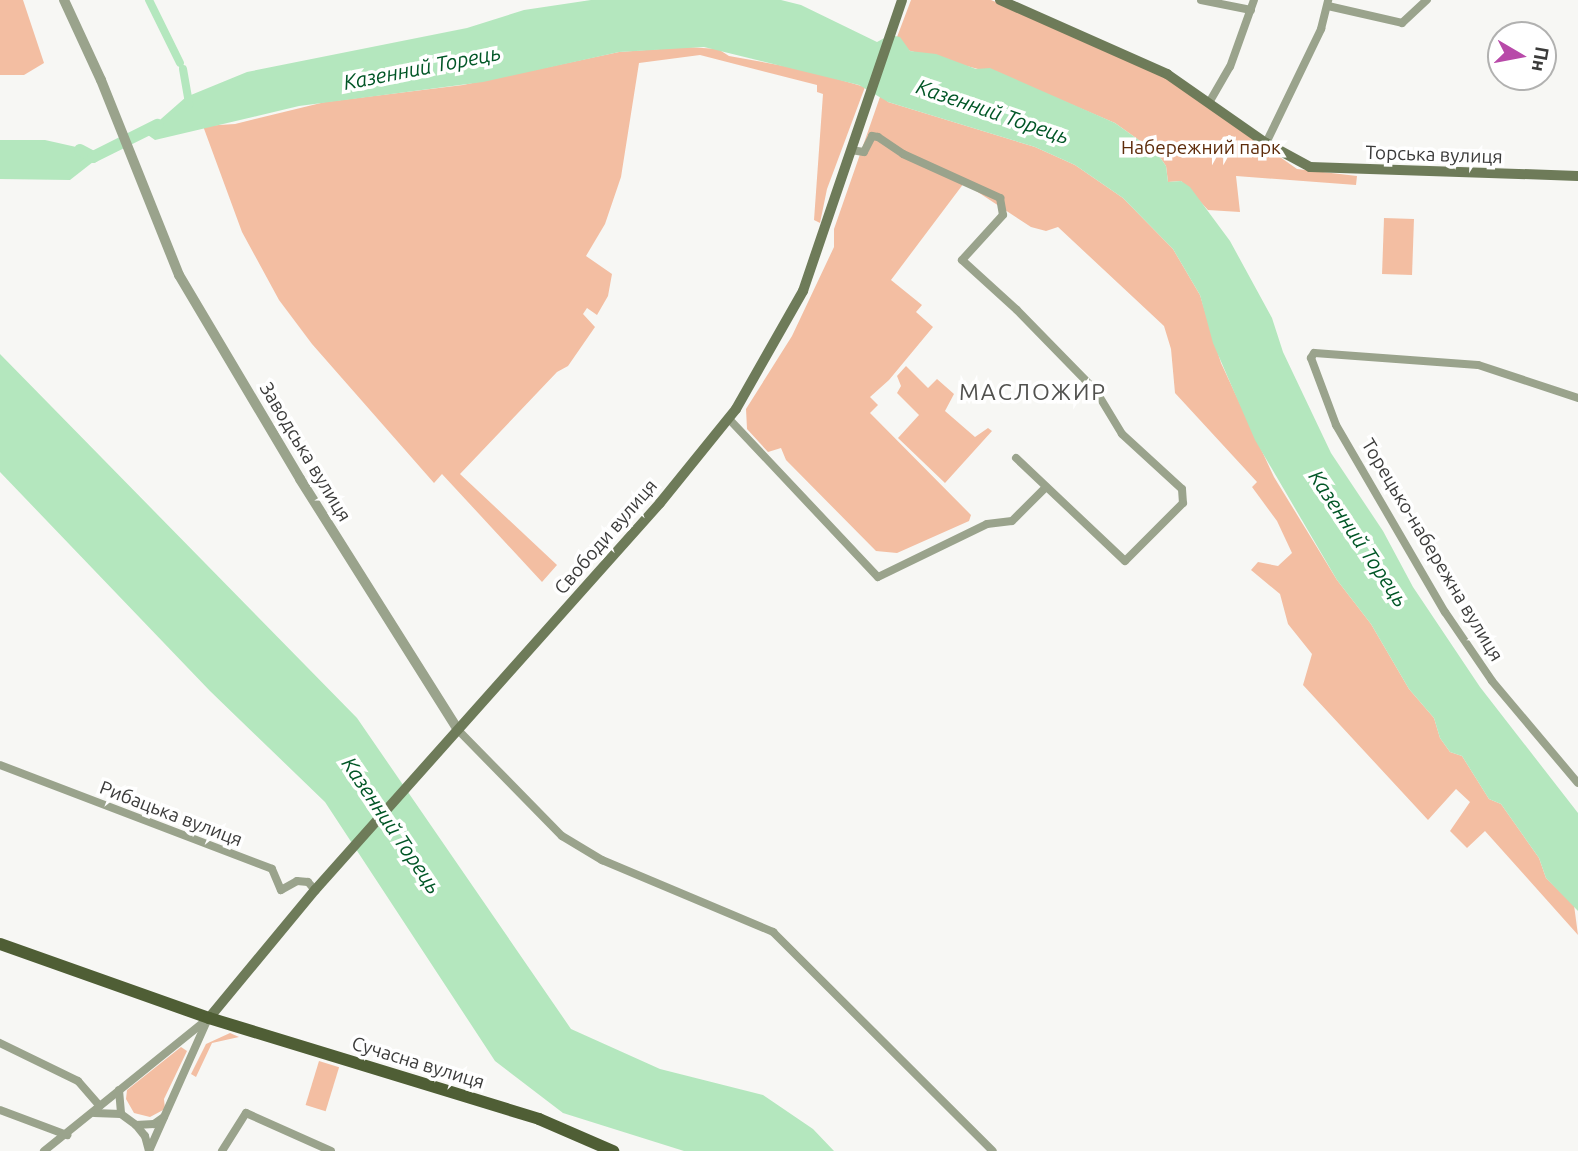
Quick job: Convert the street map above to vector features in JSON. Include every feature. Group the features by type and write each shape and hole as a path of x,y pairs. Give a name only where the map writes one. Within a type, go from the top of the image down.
{"main road":[{"name":"Свободи вулиця","path":"208,1018 315,890 532,649 729,419 803,291 902,0"},
{"path":"1000,0 1167,74 1210,101 1266,144"},
{"name":"Торська вулиця","path":"1266,144 1310,167 1578,176"},
{"name":"Сучасна вулиця","path":"0,944 208,1018 539,1119 614,1151"}],"street":[{"name":"Заводська вулиця","path":"64,0 111,104 179,275 300,479 459,731"},
{"path":"1201,0 1251,10"},
{"path":"1210,101 1230,68 1254,0"},
{"path":"1266,144 1330,5 1343,0"},
{"path":"1330,5 1402,23 1427,0"},
{"path":"851,150 864,152 872,135 878,136 904,154 1000,198 1003,215 962,260 1017,310 1096,391 1115,416 1119,431 1182,489 1183,503 1125,561 1016,458"},
{"name":"Торецько-набережна вулиця","path":"1576,779 1492,681 1446,612 1336,425 1313,372 1314,353 1478,365 1578,398"},
{"path":"729,419 878,577 987,524 1012,521 1046,487"},
{"path":"459,731 562,836 602,860 773,932 993,1151"},
{"name":"Рибацька вулиця","path":"0,765 272,869 281,890 297,881 309,882 315,890"},
{"path":"44,1151 208,1018"},
{"path":"149,1151 208,1018"},
{"path":"0,1043 78,1081 100,1106"},
{"path":"119,1090 121,1114"},
{"path":"0,1110 66,1135"},
{"path":"92,1114 107,1110 121,1114 145,1136 149,1151"},
{"path":"222,1151 246,1113 331,1151"},
{"path":"136,1125 154,1124 165,1117"}],"green space":[{"path":"0,0 23,0 44,63 24,75 0,75"},
{"name":"Набережний парк","path":"911,0 991,0 1045,22 1166,77 1297,169 1357,176 1356,185 1236,176 1240,212 1208,210 1181,181 1168,182 1166,166 1157,153 1115,123 1004,76 907,50 897,37"},
{"path":"687,47 718,49 729,56 806,70 865,87 827,189 820,223 814,220 823,94 817,92 817,85 700,55 639,63 621,177 605,224 586,256 612,274 608,296 597,315 587,308 583,314 595,327 568,366 557,372 460,474 557,565 542,582 442,474 434,483 312,344 279,300 242,232 203,126 235,124 325,102 463,85 619,52"},
{"path":"881,94 888,102 1035,147 1075,165 1123,198 1173,249 1200,295 1221,363 1274,477 1337,580 1371,624 1409,689 1434,718 1440,738 1450,752 1462,756 1489,799 1501,804 1539,858 1546,878 1574,905 1578,935 1485,831 1467,848 1450,831 1470,802 1456,789 1428,820 1303,685 1312,654 1288,624 1280,594 1251,570 1258,562 1278,566 1292,553 1277,521 1252,487 1257,482 1175,393 1171,349 1164,326 1058,227 1046,231 1031,227 964,183 891,280 922,305 916,312 933,327 889,380 870,397 878,405 870,413 971,515 969,521 897,553 876,551 786,460 781,448 768,452 747,429 746,409 792,336 834,247 834,229"},
{"path":"1384,218 1414,219 1412,275 1382,274"},
{"path":"906,366 928,388 937,379 954,394 945,411 975,437 988,428 992,431 945,483 898,438 919,415 897,393 901,386 897,376"},
{"path":"230,1033 239,1037 212,1043 196,1077 191,1074 206,1044"},
{"path":"181,1047 187,1051 164,1099 165,1109 150,1117 134,1113 126,1099 127,1090"},
{"path":"319,1061 339,1067 326,1111 306,1105"}],"water":[{"path":"591,0 781,0 801,5 877,42 890,35 900,37 910,51 936,54 976,69 990,68 1115,123 1157,153 1166,166 1168,182 1181,181 1190,187 1230,241 1272,318 1283,352 1331,453 1383,531 1413,587 1480,687 1578,813 1578,911 1546,878 1539,858 1501,804 1489,799 1462,756 1450,752 1440,738 1434,718 1409,689 1371,624 1337,580 1255,440 1213,343 1200,295 1173,249 1123,198 1075,165 1035,147 888,102 859,85 704,47 619,52 483,82 299,106 155,140 145,133 186,97 247,72 467,28 524,10"},
{"path":"0,140 45,140 94,151 93,162 70,180 0,179"},
{"path":"0,354 357,718 571,1029 660,1069 763,1095 813,1129 834,1151 684,1151 563,1113 495,1061 325,802 210,691 0,472"}],"waterway":[{"path":"149,0 180,63"},
{"path":"183,69 189,104"},
{"name":"Казенний Торець","path":"80,150 93,157 157,125"}],"district":[{"name":"МАСЛОЖИР","path":"1033,392"}]}
